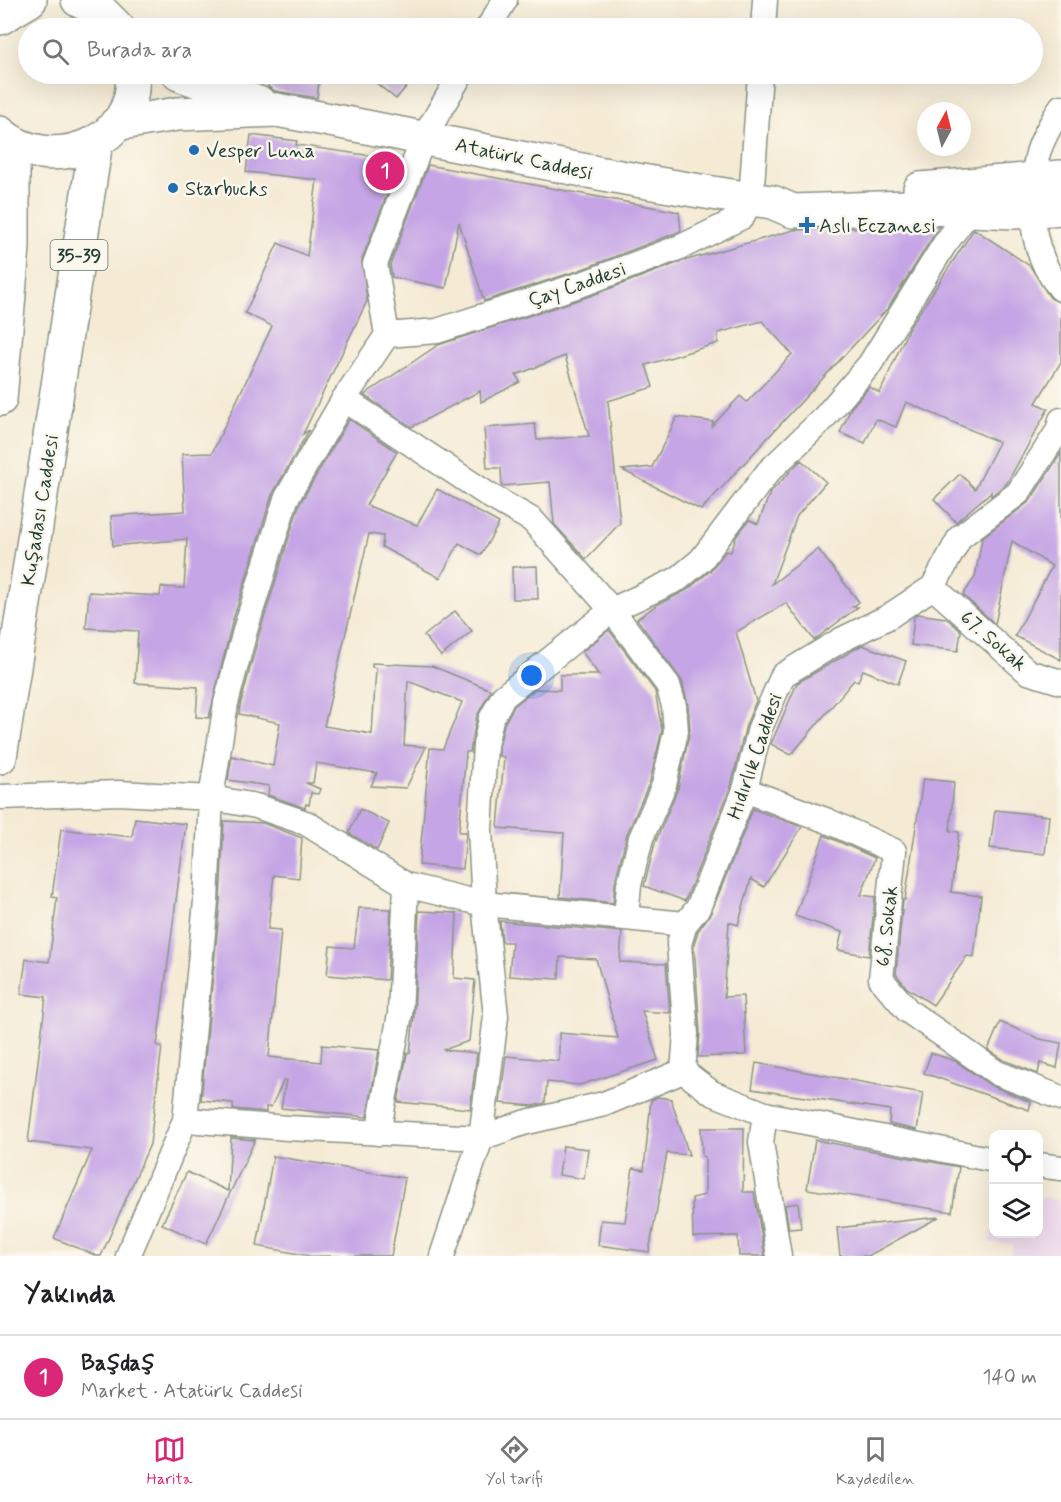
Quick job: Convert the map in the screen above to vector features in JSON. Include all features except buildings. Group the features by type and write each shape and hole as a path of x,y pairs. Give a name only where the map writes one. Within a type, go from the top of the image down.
{"main road":[{"path":"106,133 128,102 131,84"},
{"path":"206,84 277,110"},
{"path":"0,399 13,247 7,138 43,153 61,153 79,150 106,133 177,114 277,110"},
{"name":"Atatürk Caddesi","path":"277,110 424,137 578,171 762,201 793,211 908,207 1047,210"},
{"name":"Kuşadası Caddesi","path":"0,757 61,369 106,133"},
{"name":"Atatürk Caddesi","path":"762,201 1047,178"},
{"path":"0,207 13,247"}],"street":[{"path":"494,18 505,0"},
{"path":"764,18 765,0"},
{"path":"128,1256 184,1120 206,901 211,798 226,703 265,560 286,500 344,399 387,335 375,264 424,137 455,84"},
{"path":"760,84 762,201"},
{"path":"1061,107 1048,129 1037,156 1047,178 1047,210 1037,249 1052,278 1061,289"},
{"name":"Çay Caddesi","path":"387,335 437,331 585,283 682,246 742,217 762,201"},
{"path":"442,1256 481,1138 496,1017 484,904 480,829 485,745 491,719 503,697 612,610 678,579 701,560 768,472 823,419 870,364 944,245 971,208"},
{"path":"344,399 490,496 532,519 612,610 668,685 674,706 676,731 664,785 641,838 629,885 626,917"},
{"name":"Hıdırlık Caddesi","path":"683,1071 686,1034 679,944 685,924 698,908 745,790 760,728 783,675 841,640 888,617 933,586 960,537 1018,493 1058,431 1061,420"},
{"name":"67. Sokak","path":"933,586 1028,672 1061,682"},
{"name":"68. Sokak","path":"745,790 828,822 894,851 881,979 908,1011 997,1073 1061,1098"},
{"path":"0,797 120,793 211,798 256,806 306,823 406,885 484,904 685,924"},
{"path":"378,1133 400,1014 406,885"},
{"path":"184,1120 481,1138 523,1123 604,1104 683,1071 712,1093 765,1114 989,1159"},
{"path":"765,1114 761,1142 779,1256"},
{"path":"1043,1166 1061,1168"}],"shaded area":[{"path":"1043,1198 1061,1200 1061,1256 1011,1256 1013,1244 989,1242 990,1238 1043,1238"}],"place":[{"name":"Vesper Luna","path":"194,150"},
{"name":"Başdaş","path":"385,171"},
{"name":"Starbucks","path":"173,188"},
{"name":"Aslı Eczanesi","path":"807,225"}]}
